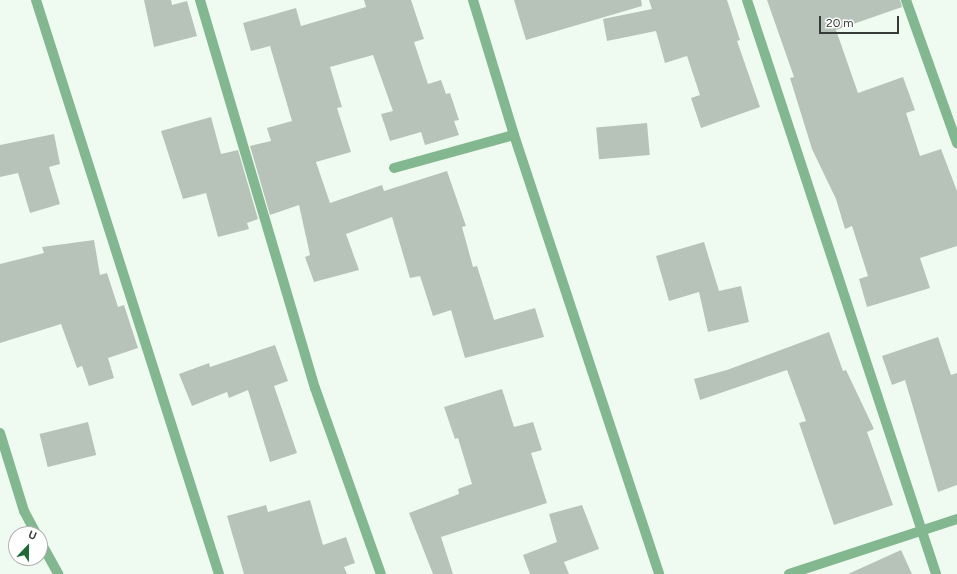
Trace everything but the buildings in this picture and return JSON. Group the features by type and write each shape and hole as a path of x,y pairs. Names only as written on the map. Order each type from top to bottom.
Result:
{"street":[{"path":"36,0 219,574"},
{"path":"200,0 315,388 381,574"},
{"path":"473,0 514,135 659,574"},
{"path":"747,0 936,574"},
{"path":"906,0 957,143"},
{"path":"394,168 514,135"},
{"path":"0,433 24,511 32,526"},
{"path":"789,574 922,532 957,519"},
{"path":"48,556 58,574"}]}
